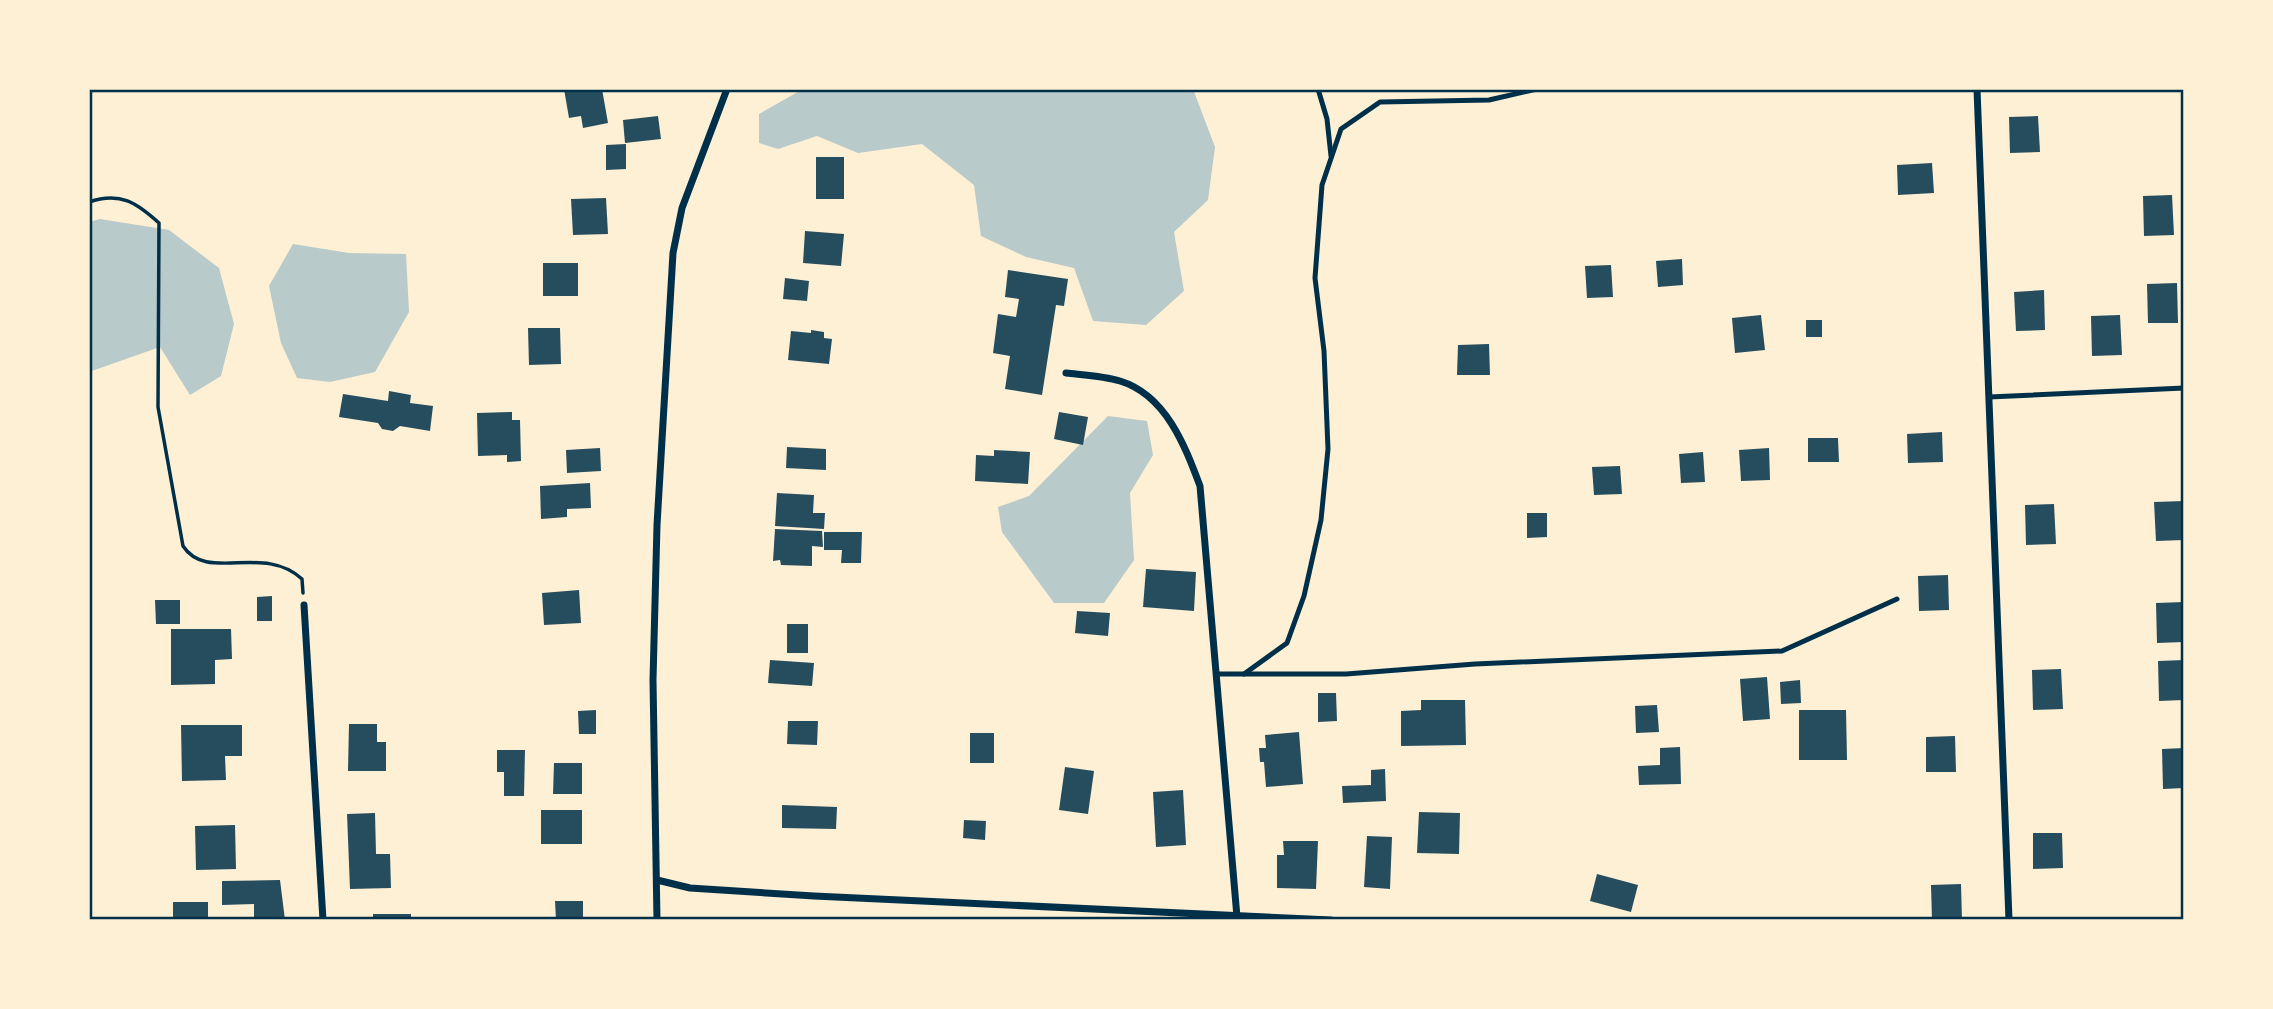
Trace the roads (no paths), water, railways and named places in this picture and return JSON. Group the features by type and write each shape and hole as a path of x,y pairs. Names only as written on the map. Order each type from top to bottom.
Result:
{"street":[{"path":"657,920 653,680 657,526 673,253 682,208 718,120 727,89"},
{"path":"1977,89 2009,920"},
{"path":"1066,373 1121,381 1149,395 1164,413 1187,451 1200,486 1237,916"},
{"path":"304,605 323,920"},
{"path":"657,880 690,888 732,891 1331,920"}],"lane":[{"path":"1318,89 1327,119 1331,159"},
{"path":"1244,674 1287,643 1304,596 1321,520 1328,449 1324,351 1315,278 1322,186 1341,129 1380,102 1489,100 1537,89"},
{"path":"1989,397 2184,388"},
{"path":"1216,674 1346,674 1475,663 1782,651 1896,599"}]}
